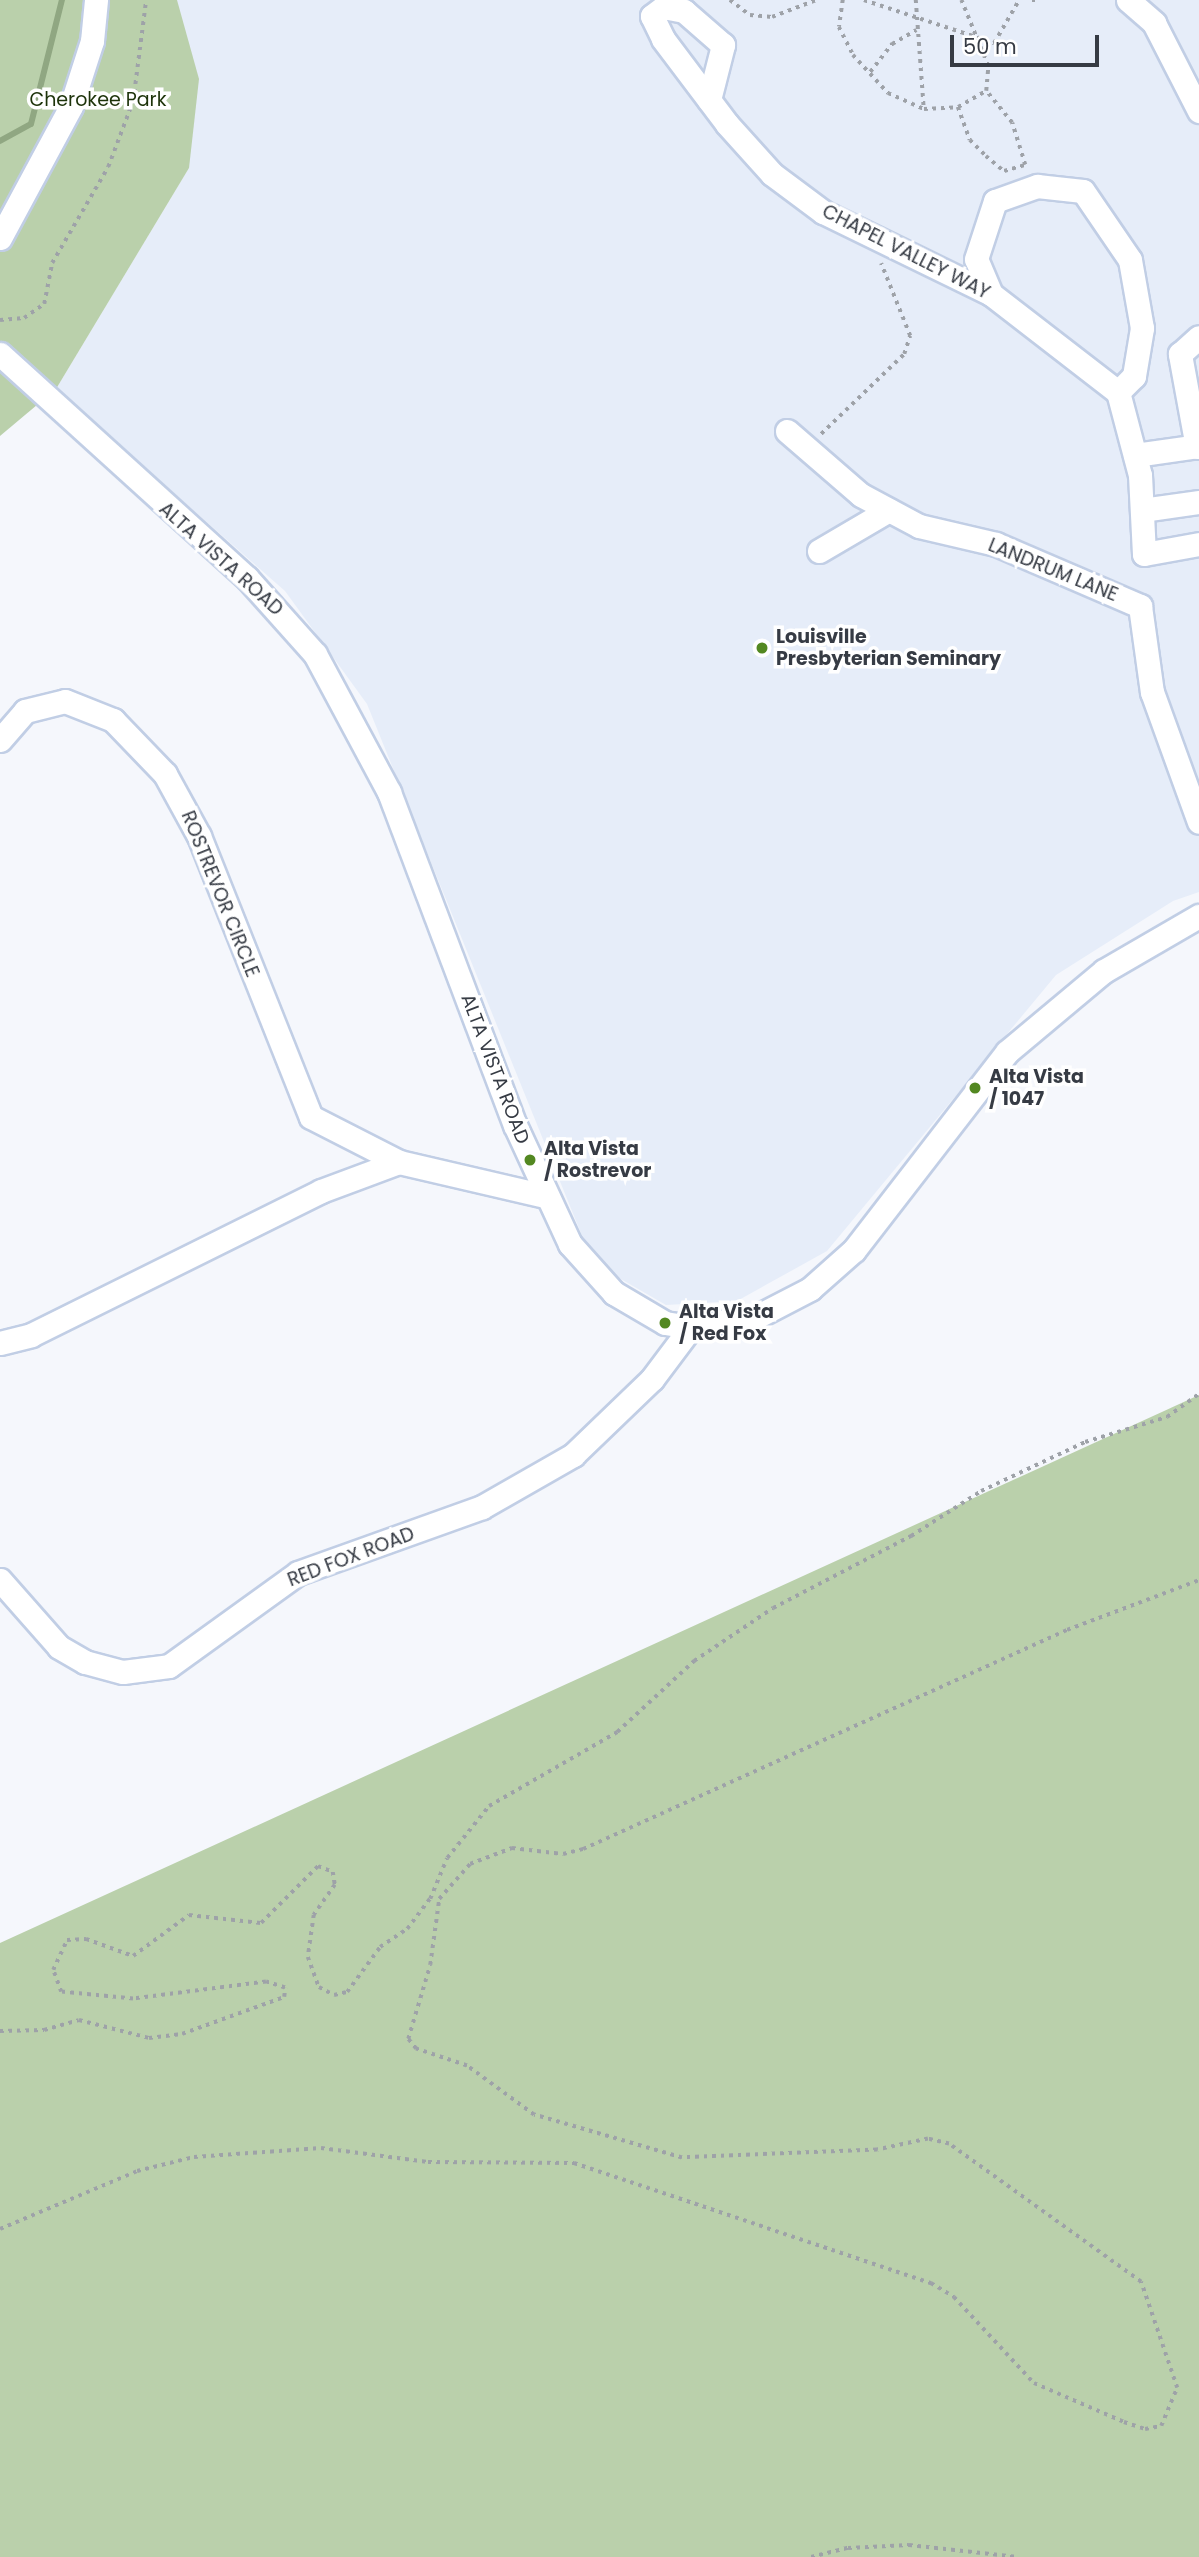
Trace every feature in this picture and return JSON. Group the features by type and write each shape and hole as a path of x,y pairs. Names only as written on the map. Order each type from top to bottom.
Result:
{"street":[{"path":"0,238 71,106 92,41 96,0"},
{"path":"1129,0 1154,23 1199,111"},
{"name":"CHAPEL VALLEY WAY","path":"709,100 772,174 884,245 991,294 1118,392"},
{"path":"991,294 976,260 996,201 1037,186 1083,191 1130,260 1138,301 1142,328 1134,376 1118,392 1135,455 1144,554 1199,544"},
{"path":"1135,455 1198,446 1193,394 1180,354 1199,337"},
{"name":"ALTA VISTA ROAD","path":"0,354 247,578 316,654 389,792 545,1196 569,1244 614,1293 665,1323 691,1327 758,1316 819,1282 854,1250 1007,1052 1104,971 1199,916"},
{"name":"LANDRUM LANE","path":"787,431 809,446 861,495 919,526 996,544 1140,606 1152,692 1199,822"},
{"path":"1142,510 1199,502"},
{"path":"819,551 889,510"},
{"name":"ROSTREVOR CIRCLE","path":"0,740 25,711 65,701 96,708 145,750 180,795 199,836 304,1108 325,1128 399,1162 545,1196"},
{"path":"0,1343 43,1329 321,1191 399,1162"},
{"name":"RED FOX ROAD","path":"0,1580 59,1647 85,1662 123,1672 169,1666 298,1573 482,1507 573,1455 652,1379 691,1327"}],"path":[{"path":"0,320 24,318 44,303 52,263 108,167 133,101 146,0"},
{"path":"730,0 750,15 772,17 816,0"},
{"path":"843,0 839,27 853,55 888,93 924,109 958,107 986,91"},
{"path":"864,0 916,22 994,43 1019,0"},
{"path":"916,0 916,30 927,89 924,109"},
{"path":"958,107 970,140 986,156 1004,171 1025,164 1012,123 986,91 988,66 961,0"},
{"path":"1032,0 1040,0"},
{"path":"870,72 892,44 916,30"},
{"path":"809,446 904,354 910,336 883,279 884,245"},
{"path":"0,2031 44,2030 79,2020 149,2038 182,2034 284,1997 285,1988 266,1982 133,1999 61,1992 53,1970 67,1940 86,1939 133,1956 189,1915 261,1923 317,1867 333,1872 335,1885 314,1916 308,1957 319,1987 334,1995 347,1992 380,1948 407,1929 430,1899 447,1857 489,1806 617,1732 694,1661 773,1608 911,1536 981,1491 1085,1442 1167,1417 1199,1394"},
{"path":"0,2229 137,2171 194,2157 321,2148 428,2162 574,2163 930,2283 954,2297 1034,2383 1124,2423 1145,2429 1161,2426 1177,2388 1141,2282 949,2144 928,2139 877,2150 682,2158 534,2115 467,2066 416,2049 408,2039 430,1965 439,1899 470,1864 512,1849 563,1854 583,1849 1067,1630 1199,1580"},
{"path":"811,2557 848,2548 909,2546 1018,2557"}],"shaded area":[{"name":"Louisville Presbyterian Seminary","path":"173,0 1199,0 1199,892 1173,901 1056,975 827,1251 737,1301 666,1305 593,1263 367,704 285,591 56,389 189,168"}],"green space":[{"name":"Cherokee Park","path":"0,0 177,0 199,79 189,168 56,389 0,436"},
{"path":"1199,1395 1199,2557 0,2557 0,1943"}],"waterway":[{"path":"0,141 31,124 62,0"}],"place":[{"name":"Louisville Presbyterian Seminary","path":"762,648"},
{"name":"Alta Vista / 1047","path":"975,1088"},
{"name":"Alta Vista / Rostrevor","path":"530,1160"},
{"name":"Alta Vista / Red Fox","path":"665,1323"}]}
